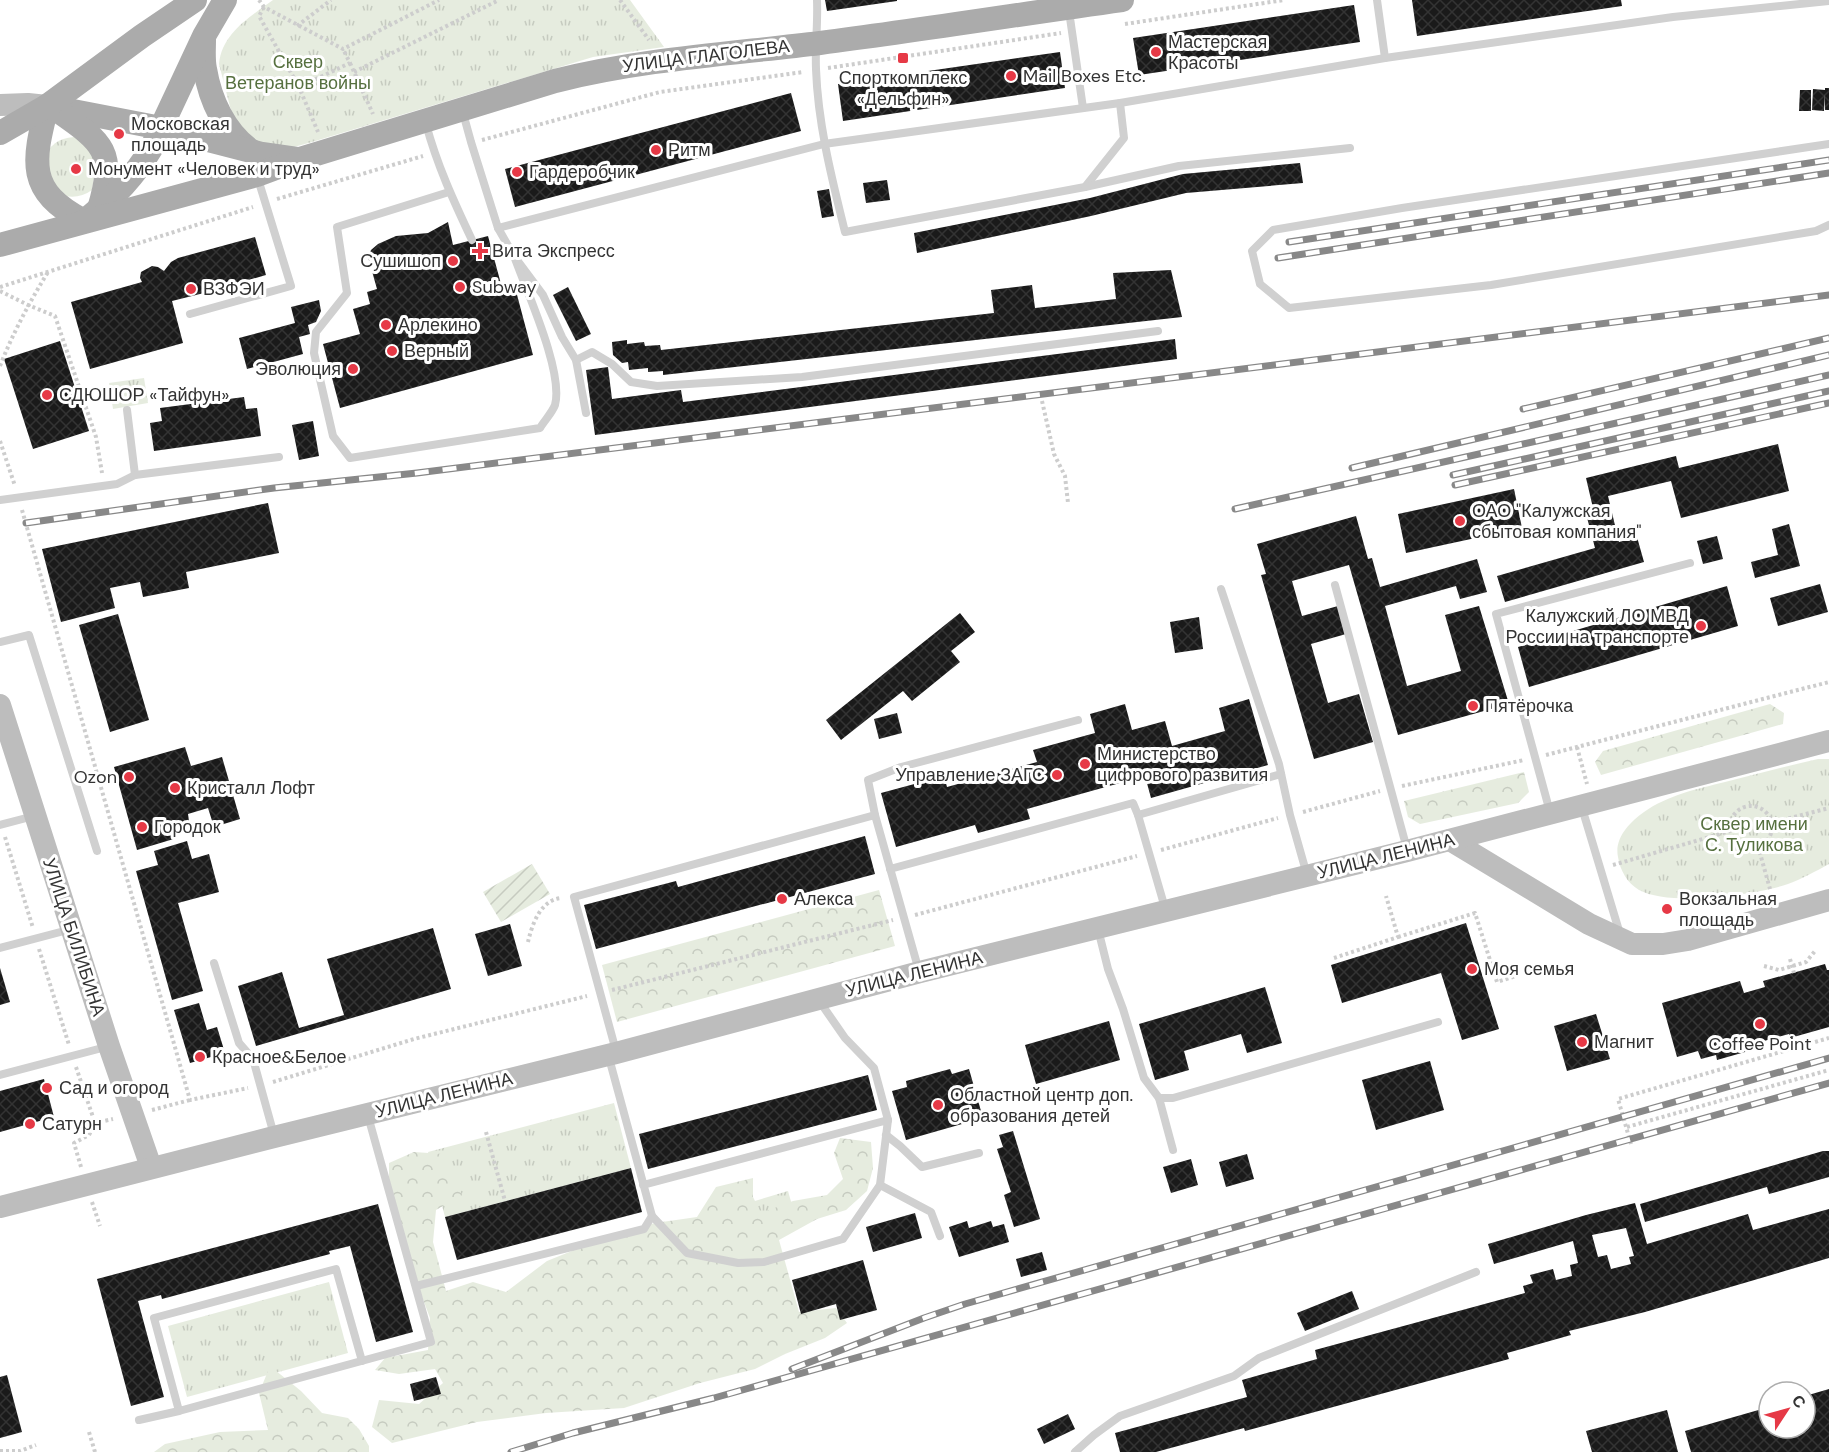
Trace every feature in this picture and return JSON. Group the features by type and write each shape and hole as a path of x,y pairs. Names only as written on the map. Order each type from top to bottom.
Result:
{"main road":[{"path":"45,110 36,160 37,174 47,194 70,214 91,215 117,194 133,176 152,147 204,36 225,0"},
{"name":"УЛИЦА ГЛАГОЛЕВА","path":"254,163 300,159 324,153 555,81 617,67 686,56 816,43 1068,4 1122,0"},
{"path":"0,146 186,2"},
{"path":"204,36 204,68 216,105 231,134 254,163"},
{"path":"0,105 28,104 45,110 94,138 102,148 107,163 107,174 91,215"},
{"path":"0,133 45,110 161,128 254,163"},
{"path":"0,245 254,163"},
{"name":"УЛИЦА БИЛИБИНА","path":"0,705 109,1046 151,1167"},
{"name":"УЛИЦА ЛЕНИНА","path":"0,1207 151,1167 612,1053 920,972 1449,840 1550,813 1585,797 1829,741"},
{"path":"1449,840 1589,924 1632,944 1676,943 1829,900"}],"lane":[{"path":"817,0 816,70 824,144 845,232 1085,187 1179,166 1350,148"},
{"path":"1377,0 1385,58"},
{"path":"498,228 824,144 1120,103 1385,58 1673,17 1829,1"},
{"path":"1068,4 1083,108"},
{"path":"1085,187 1124,138 1120,103"},
{"path":"463,109 498,228 514,256 543,295 562,337 576,360 586,413"},
{"path":"425,122 449,192 472,240"},
{"path":"1829,144 1425,204 1273,230 1252,251 1260,284 1289,308 1491,285 1816,231 1829,225"},
{"path":"190,314 291,286 254,163"},
{"path":"449,192 338,227 346,293 316,333 314,353 333,436 350,458 540,428 555,405 556,379 549,350 514,256"},
{"path":"576,360 592,352 612,364 631,382 657,386 802,377 1158,331"},
{"path":"127,410 135,475"},
{"path":"0,500 70,487 117,484 135,475 279,457"},
{"path":"1550,813 1496,614 1690,563"},
{"path":"1335,585 1407,850"},
{"path":"1221,589 1281,774 1307,876"},
{"path":"0,642 29,635 98,851"},
{"path":"920,972 875,815 868,780 901,767 1078,720"},
{"path":"1138,815 1281,774"},
{"path":"1585,797 1621,938"},
{"path":"890,869 1133,803 1166,911"},
{"path":"818,999 845,1038 874,1068 888,1120 880,1185 843,1239 764,1262 738,1263 687,1252 652,1216 574,897 875,815"},
{"path":"0,825 35,816"},
{"path":"0,948 72,928"},
{"path":"1097,928 1144,1078 1159,1098 1173,1150"},
{"path":"214,963 239,1043 253,1059 274,1137"},
{"path":"1159,1098 1173,1098 1438,1022"},
{"path":"0,1075 109,1046"},
{"path":"139,1420 431,1342 368,1114"},
{"path":"643,1185 888,1120"},
{"path":"886,1135 922,1167 979,1153"},
{"path":"880,1185 931,1212 940,1236"},
{"path":"416,1286 644,1229 652,1216"},
{"path":"179,1411 154,1318 336,1269 362,1361"},
{"path":"1075,1452 1120,1416 1234,1376 1259,1358 1476,1272"}],"path":[{"path":"259,0 264,7 343,49 350,63 299,87"},
{"path":"297,26 331,0"},
{"path":"343,49 439,0"},
{"path":"354,72 499,0"},
{"path":"620,0 649,40"},
{"path":"1119,24 1284,0"},
{"path":"264,7 259,16 299,87 314,121 324,153"},
{"path":"471,142 660,92 1072,32"},
{"path":"0,289 331,182 434,153"},
{"path":"0,366 10,339 48,272"},
{"path":"0,289 28,305 55,315 96,437 106,485"},
{"path":"1042,401 1054,454 1065,476 1068,503"},
{"path":"1577,747 1585,797"},
{"path":"1748,806 1756,806 1763,810 1771,823 1768,838 1758,846 1749,848 1734,839 1730,831 1733,814 1740,808 1748,806"},
{"path":"1771,823 1829,808"},
{"path":"0,825 95,1123"},
{"path":"1611,866 1730,831"},
{"path":"1758,846 1770,889"},
{"path":"1386,896 1398,937"},
{"path":"528,942 532,924 546,904 555,898 574,897"},
{"path":"1334,958 1475,913 1497,982 1519,975"},
{"path":"1764,966 1779,970 1806,962 1815,951"},
{"path":"1790,959 1794,973"},
{"path":"1631,1144 1618,1099 1829,1038"},
{"path":"1627,1127 1829,1070"},
{"path":"486,1132 505,1201"},
{"path":"89,1432 95,1452"},
{"path":"0,1452 20,1451 36,1446"}],"green space":[{"name":"Сквер Ветеранов войны","path":"273,0 630,0 664,47 593,57 312,142 294,147 271,149 236,130 219,64 225,43 231,35"},
{"path":"74,137 98,152 92,190 72,197 59,194 43,159 55,143"},
{"path":"144,378 148,403 113,409 109,383"},
{"path":"1770,704 1784,713 1783,724 1601,775 1595,762 1603,751"},
{"name":"Сквер имени С. Туликова","path":"1818,759 1829,759 1829,864 1788,884 1755,892 1713,898 1671,898 1653,895 1639,890 1625,876 1620,867 1618,843 1624,831 1633,821 1653,806 1693,790"},
{"path":"1524,772 1529,792 1518,803 1420,824 1408,817 1404,801"},
{"path":"532,864 550,894 501,922 483,892"},
{"path":"879,890 895,946 617,1022 602,965"},
{"path":"614,1103 631,1168 445,1217 428,1152"},
{"path":"840,1138 871,1142 873,1168 867,1191 846,1210 817,1219 779,1240 799,1312 836,1308 847,1323 825,1338 755,1369 700,1383 624,1408 546,1413 477,1422 392,1443 372,1427 379,1400 419,1404 443,1383 435,1369 399,1374 375,1370 385,1358 428,1350 430,1318 409,1262 389,1188 389,1163 414,1152 443,1154 462,1195 436,1210 433,1242 446,1291 473,1282 506,1292 547,1261 604,1238 655,1223 697,1217 716,1187 753,1178 753,1197 761,1213 793,1201 827,1195 843,1179 834,1153"},
{"path":"788,1191 796,1219 743,1235 735,1207"},
{"path":"329,1282 348,1353 187,1397 168,1326"},
{"path":"270,1366 301,1391 322,1413 348,1418 359,1429 369,1446 369,1452 154,1452 165,1444 220,1432 268,1430 259,1393"}],"building":[{"path":"825,0 897,0 897,1 827,11"},
{"path":"1412,0 1621,0 1622,6 1417,36"},
{"path":"1354,5 1360,42 1139,75 1133,38"},
{"path":"1060,52 1065,88 843,121 838,84"},
{"path":"1829,88 1829,110 1825,110 1825,94 1824,111 1812,110 1813,89 1825,90"},
{"path":"1800,90 1811,90 1811,111 1799,111"},
{"path":"791,93 801,131 515,207 505,169"},
{"path":"1300,163 1303,183 1186,193 917,253 914,233 1090,198 1183,174"},
{"path":"887,180 890,200 866,203 863,183"},
{"path":"829,189 834,216 822,218 817,191"},
{"path":"448,222 453,245 488,236 504,295 516,291 533,355 340,408 323,344 360,334 353,309 370,304 367,292 377,289 368,257 371,250 378,244 396,236 428,233"},
{"path":"255,237 266,275 227,286 229,292 210,297 208,292 172,301 183,343 90,369 71,302 142,282 141,272 152,266 164,271 171,262 178,258"},
{"path":"1171,270 1182,317 663,375 663,371 648,372 648,368 629,370 628,362 622,363 613,355 612,342 627,340 627,344 644,342 645,346 660,345 661,350 994,313 991,290 1032,285 1035,308 1116,299 1113,273"},
{"path":"568,287 591,334 576,341 553,295"},
{"path":"319,300 321,311 316,322 308,325 310,334 299,337 303,354 247,369 239,338 295,323 291,307"},
{"path":"1175,339 1177,359 595,435 586,370 608,367 612,399 681,390 683,402"},
{"name":"СДЮШОР «Тайфун»","path":"60,341 89,431 33,449 4,359"},
{"path":"244,397 246,409 257,408 261,436 154,451 150,423 162,421 160,408"},
{"path":"313,421 319,456 299,460 292,425"},
{"path":"1778,444 1789,491 1681,518 1671,481 1608,496 1619,542 1637,537 1644,562 1505,602 1497,576 1595,548 1585,510 1593,508 1586,478 1676,456 1679,468"},
{"name":"ОАО \"Калужская сбытовая компания\"","path":"1514,489 1522,528 1406,553 1398,514"},
{"path":"268,503 279,553 186,572 189,588 143,597 140,582 110,588 115,608 61,622 42,549"},
{"path":"1356,516 1368,559 1372,558 1380,587 1477,559 1487,592 1460,599 1456,586 1385,606 1407,686 1461,671 1445,615 1479,606 1509,704 1398,735 1349,565 1292,581 1302,616 1338,606 1346,634 1311,644 1328,703 1359,694 1373,742 1314,759 1261,575 1266,574 1257,544"},
{"path":"1789,524 1800,566 1755,578 1751,562 1778,555 1772,529"},
{"path":"1717,536 1723,559 1703,564 1697,541"},
{"path":"1820,584 1828,612 1778,626 1770,598"},
{"path":"1727,586 1738,626 1529,687 1518,647"},
{"path":"960,613 975,632 951,651 960,662 912,701 903,691 841,740 826,720"},
{"path":"118,614 149,720 110,732 79,625"},
{"path":"1199,617 1203,649 1175,653 1170,622"},
{"path":"1249,699 1268,765 1151,798 1145,776 1027,809 1030,819 978,833 975,825 896,847 881,793 944,776 947,787 1037,762 1033,750 1095,733 1090,714 1125,704 1132,730 1165,721 1172,746 1225,731 1219,708"},
{"path":"897,713 902,733 879,739 874,719"},
{"name":"Кристалл Лофт","path":"185,747 191,766 222,757 240,819 214,827 208,808 188,814 189,821 173,825 177,838 137,850 114,767"},
{"path":"865,836 875,874 596,949 584,905 676,881 678,887"},
{"path":"187,841 192,859 209,854 219,892 178,903 203,991 172,1000 136,871 158,865 154,851"},
{"path":"1466,923 1499,1029 1462,1040 1441,973 1342,1003 1331,965"},
{"path":"510,924 522,966 488,976 475,934"},
{"path":"433,928 451,989 256,1046 238,986 282,972 299,1028 344,1015 327,959"},
{"path":"1825,964 1829,970 1829,1027 1790,1038 1789,1034 1757,1043 1759,1048 1717,1060 1716,1055 1701,1059 1698,1051 1677,1057 1662,1003 1740,981 1744,993 1765,987 1763,981"},
{"path":"0,968 10,1002 0,1005"},
{"path":"1265,987 1282,1043 1247,1053 1241,1034 1184,1051 1189,1070 1155,1080 1139,1024"},
{"path":"199,1003 207,1030 217,1027 225,1053 190,1063 174,1010"},
{"name":"Магнит","path":"1596,1014 1610,1059 1567,1071 1554,1026"},
{"path":"1109,1021 1120,1060 1036,1084 1025,1045"},
{"path":"1430,1061 1444,1110 1376,1130 1362,1080"},
{"name":"Областной центр доп. образования детей","path":"950,1069 952,1074 969,1069 983,1118 906,1140 892,1091 907,1087 906,1081"},
{"path":"868,1075 877,1110 648,1169 639,1134"},
{"path":"44,1079 54,1117 0,1132 0,1091"},
{"path":"1013,1131 1040,1219 1014,1227 1004,1195 1011,1192 997,1149 1003,1147 999,1135"},
{"path":"1829,1151 1829,1177 1769,1194 1767,1187 1645,1222 1640,1204"},
{"path":"1247,1154 1254,1179 1226,1187 1219,1162"},
{"path":"1191,1159 1198,1185 1171,1193 1163,1167"},
{"path":"631,1168 642,1212 457,1260 445,1217"},
{"path":"1635,1203 1647,1244 1748,1214 1753,1230 1829,1209 1829,1258 1645,1312 1569,1331 1571,1335 1507,1353 1509,1359 1245,1431 1244,1428 1156,1452 1120,1452 1115,1433 1247,1397 1242,1380 1317,1359 1315,1350 1525,1293 1523,1286 1533,1283 1530,1275 1553,1269 1556,1280 1572,1276 1570,1265 1578,1263 1573,1241 1494,1264 1488,1244","holes":["1626,1228 1634,1256 1629,1257 1631,1264 1611,1269 1607,1255 1598,1257 1592,1235"]},
{"path":"378,1204 413,1332 376,1342 350,1246 329,1251 330,1254 162,1299 161,1295 138,1301 164,1397 131,1406 97,1279"},
{"path":"915,1213 922,1238 873,1252 866,1227"},
{"path":"967,1221 969,1228 991,1221 993,1227 1004,1224 1009,1242 959,1257 949,1227"},
{"path":"1042,1252 1047,1270 1021,1277 1016,1259"},
{"path":"863,1260 877,1310 840,1320 836,1304 801,1314 792,1280"},
{"path":"1352,1291 1359,1309 1305,1331 1297,1313"},
{"path":"7,1375 22,1432 0,1438 0,1377"},
{"path":"436,1377 441,1394 414,1401 410,1384"},
{"path":"1829,1389 1829,1452 1691,1452 1685,1431 1757,1410 1757,1440 1817,1440 1817,1392"},
{"path":"1667,1410 1678,1452 1592,1452 1586,1431"},
{"path":"1068,1414 1075,1429 1044,1444 1037,1429"}],"railway":[{"path":"1289,242 1829,160"},
{"path":"1278,258 1829,173"},
{"path":"26,523 274,488 417,473 1829,295"},
{"path":"1523,409 1829,338"},
{"path":"1352,468 1829,355"},
{"path":"1235,509 1829,375"},
{"path":"1453,475 1829,391"},
{"path":"1455,485 1829,403"},
{"path":"792,1369 965,1304 1829,1058"},
{"path":"511,1452 573,1433 714,1398 1829,1083"}],"place":[{"name":"Мастерская Красоты","path":"1156,52"},
{"name":"Спорткомплекс «Дельфин»","path":"903,58"},
{"name":"Mail Boxes Etc.","path":"1011,76"},
{"name":"Московская площадь","path":"119,134"},
{"name":"Ритм","path":"656,150"},
{"name":"Монумент «Человек и труд»","path":"76,169"},
{"name":"Гардеробчик","path":"517,172"},
{"name":"Вита Экспресс","path":"480,251"},
{"name":"Сушишоп","path":"453,261"},
{"name":"Subway","path":"460,287"},
{"name":"ВЗФЭИ","path":"191,289"},
{"name":"Арлекино","path":"386,325"},
{"name":"Верный","path":"392,351"},
{"name":"Эволюция","path":"353,369"},
{"name":"СДЮШОР «Тайфун»","path":"47,395"},
{"name":"ОАО \"Калужская сбытовая компания\"","path":"1460,521"},
{"name":"Калужский ЛО МВД России на транспорте","path":"1701,626"},
{"name":"Пятёрочка","path":"1473,706"},
{"name":"Министерство цифрового развития","path":"1085,764"},
{"name":"Управление ЗАГС","path":"1057,775"},
{"name":"Ozon","path":"129,777"},
{"name":"Кристалл Лофт","path":"175,788"},
{"name":"Городок","path":"142,827"},
{"name":"Алекса","path":"782,899"},
{"name":"Вокзальная площадь","path":"1667,909"},
{"name":"Моя семья","path":"1472,969"},
{"name":"Coffee Point","path":"1760,1024"},
{"name":"Магнит","path":"1582,1042"},
{"name":"Красное&Белое","path":"200,1057"},
{"name":"Сад и огород","path":"47,1088"},
{"name":"Областной центр доп. образования детей","path":"938,1105"},
{"name":"Сатурн","path":"30,1124"}]}
